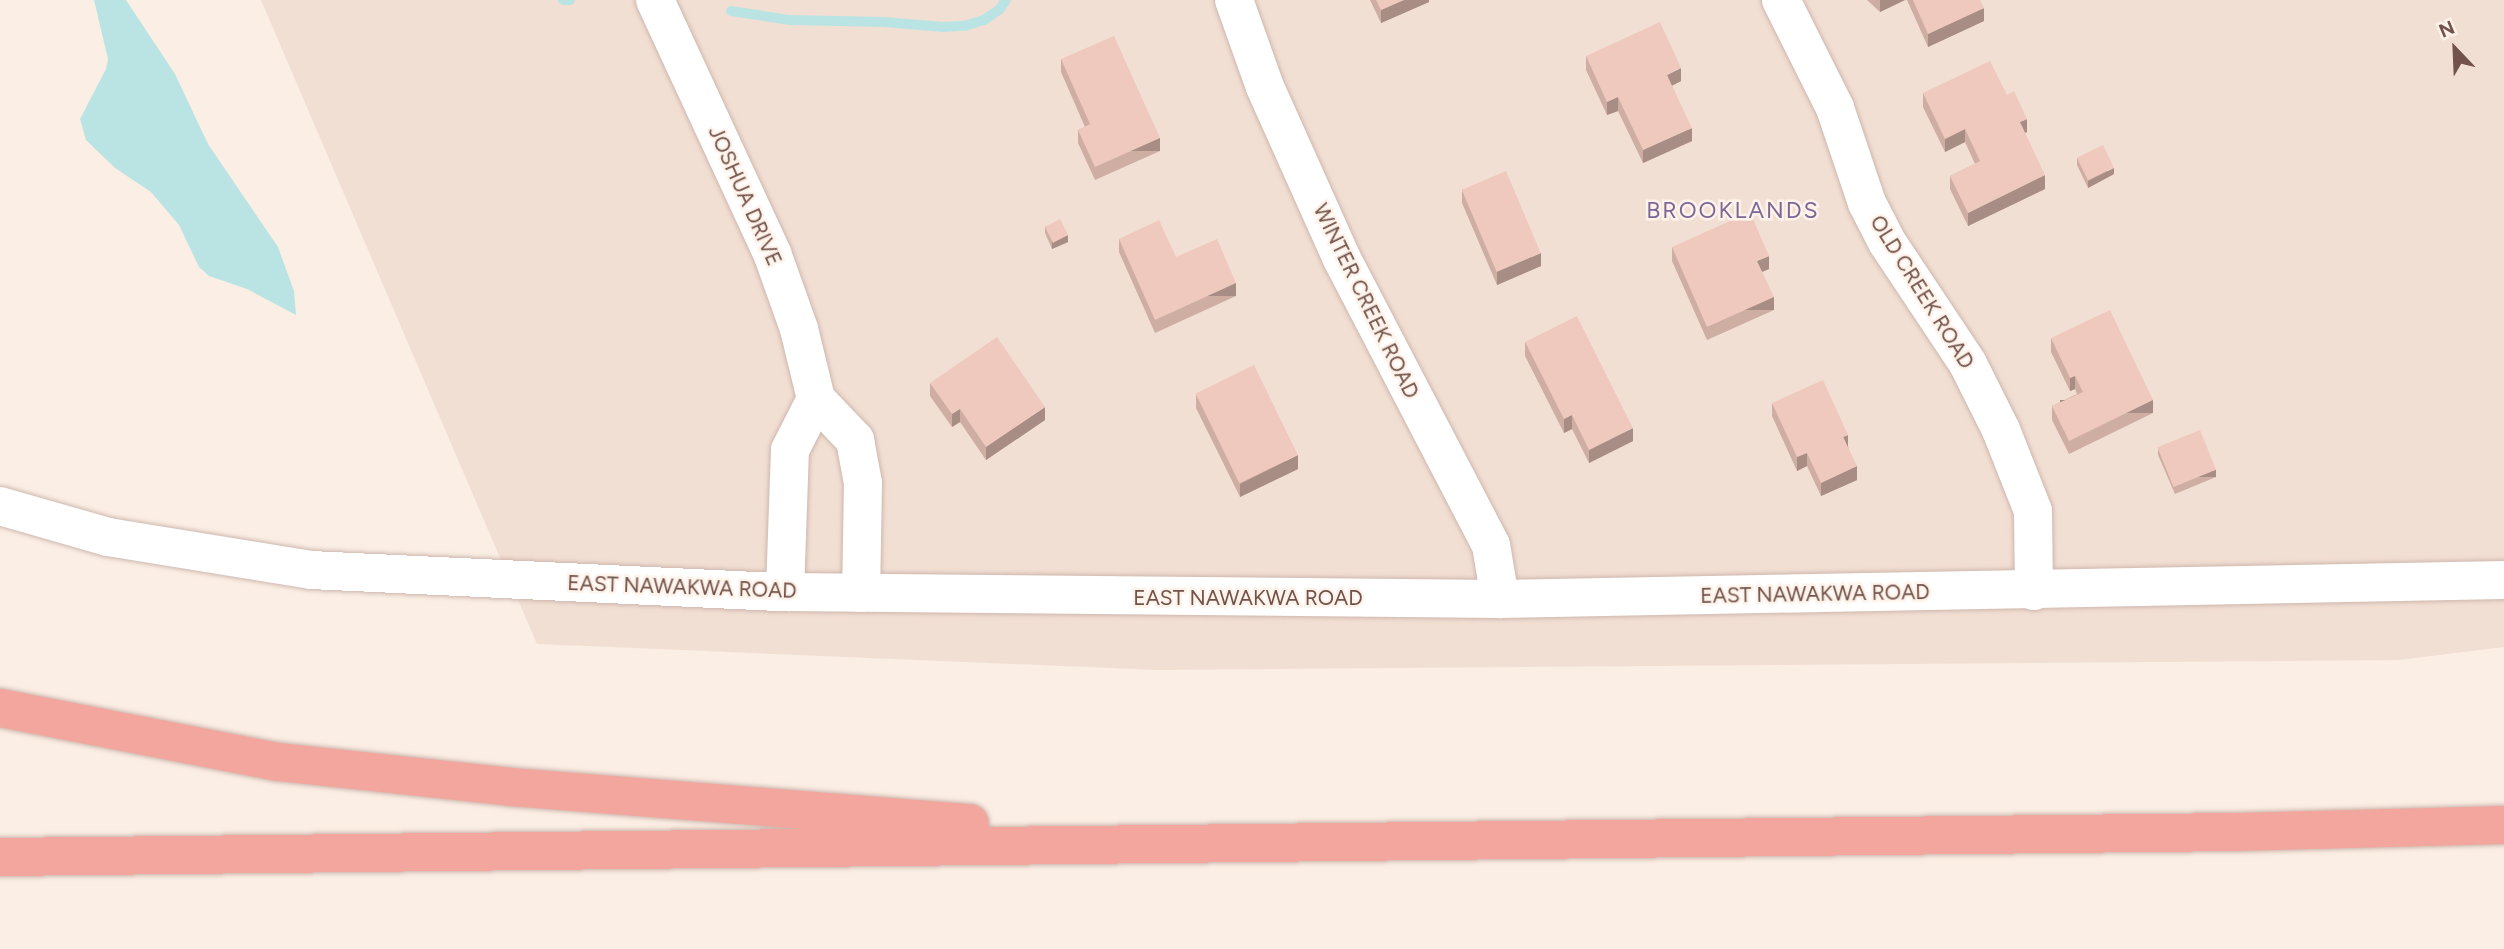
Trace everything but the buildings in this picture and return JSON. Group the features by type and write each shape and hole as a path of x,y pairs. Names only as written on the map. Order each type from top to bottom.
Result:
{"highway":[{"path":"0,708 265,760 375,774 1224,843"},
{"path":"0,857 2236,832 2504,825"}],"street":[{"name":"JOSHUA DRIVE","path":"655,0 772,253 799,329 816,399 855,440 863,483 861,593"},
{"name":"WINTER CREEK ROAD","path":"1234,0 1265,87 1342,259 1491,545 1500,599"},
{"name":"OLD CREEK ROAD","path":"1781,0 1835,108 1867,203 1887,242 1968,364 2001,430 2033,511 2034,591"},
{"path":"785,592 790,450 816,399"},
{"name":"EAST NAWAKWA ROAD","path":"0,506 108,537 311,570 785,592 1500,599 2034,591 2504,580"}],"shaded area":[{"path":"261,0 2504,0 2504,647 2399,660 1158,670 537,644"}],"water":[{"path":"94,0 126,0 175,74 208,144 278,247 294,291 296,315 247,289 209,276 199,267 179,225 151,192 115,168 86,140 80,119 106,69 108,59"}],"waterway":[{"path":"563,0 570,0"},
{"path":"731,11 790,20 885,22 943,27 965,26 984,20 999,10 1006,0"}],"district":[{"name":"BROOKLANDS","path":"1733,210"}]}
